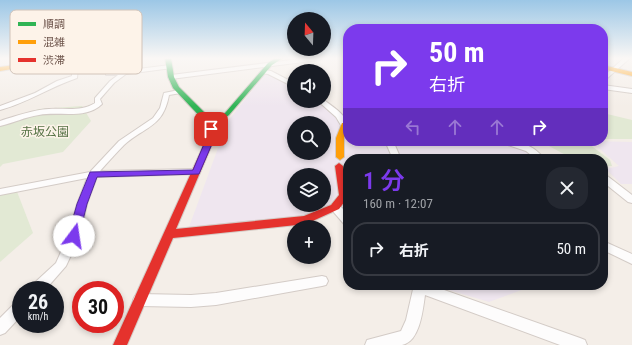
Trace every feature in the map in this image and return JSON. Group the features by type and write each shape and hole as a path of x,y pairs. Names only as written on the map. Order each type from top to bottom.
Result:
{"main road":[{"path":"211,124 227,114 262,74"},
{"path":"120,345 170,234 211,137 211,124 207,114 179,92 171,77"},
{"path":"343,132 340,138 339,161 343,189"},
{"path":"170,234 306,220 335,207 343,197"}],"street":[{"path":"0,108 37,94 59,82 75,77 75,74"},
{"path":"0,124 9,120 43,112 60,111 77,113 87,111 99,104 97,99 112,82 122,74"},
{"path":"171,77 202,74"},
{"path":"273,74 287,81"},
{"path":"608,88 632,91"},
{"path":"45,281 60,266 74,236 82,204 93,174 122,143 156,119 163,108 166,94 179,92"},
{"path":"329,108 343,118"},
{"path":"0,117 9,120"},
{"path":"523,146 537,154"},
{"path":"0,192 93,174 196,172"},
{"path":"608,181 632,200"},
{"path":"335,207 343,216"},
{"path":"608,247 632,259"},
{"path":"140,300 197,301 322,281"},
{"path":"372,345 396,340 406,335 411,329 419,290"},
{"path":"431,290 580,345"},
{"path":"0,328 12,315"}],"shaded area":[{"path":"265,74 270,74 287,82 287,108 325,108 338,117 341,126 343,126 343,146 514,146 531,154 343,154 343,211 340,208 331,210 331,168 287,168 287,212 325,212 313,215 189,227 228,121"},
{"path":"608,141 632,142 632,184 621,184 608,171 608,169 619,166 608,156 608,154 606,154 597,146 608,146"},
{"path":"449,290 521,290 489,302"}],"green space":[{"name":"赤坂公園","path":"82,106 91,121 63,152 3,164 0,167 0,122 39,109"},
{"path":"608,114 632,120 632,139 608,139"},
{"path":"549,146 592,146 602,154 564,154"},
{"path":"608,158 610,160 612,166 608,166"},
{"path":"16,189 33,233 0,262 0,190"}],"traffic: fast":[{"path":"171,74 174,85 180,93 203,114 211,124"},
{"path":"209,142 211,137 211,124 227,114 261,74"}],"traffic: slow":[{"path":"340,157 340,138 343,130"}],"traffic: jam":[{"path":"120,345 209,142"},
{"path":"339,166 343,190"},
{"path":"170,234 306,220 335,207 343,197"}],"route":[{"path":"74,236 82,204 93,174 196,172 211,137 211,129"}]}
